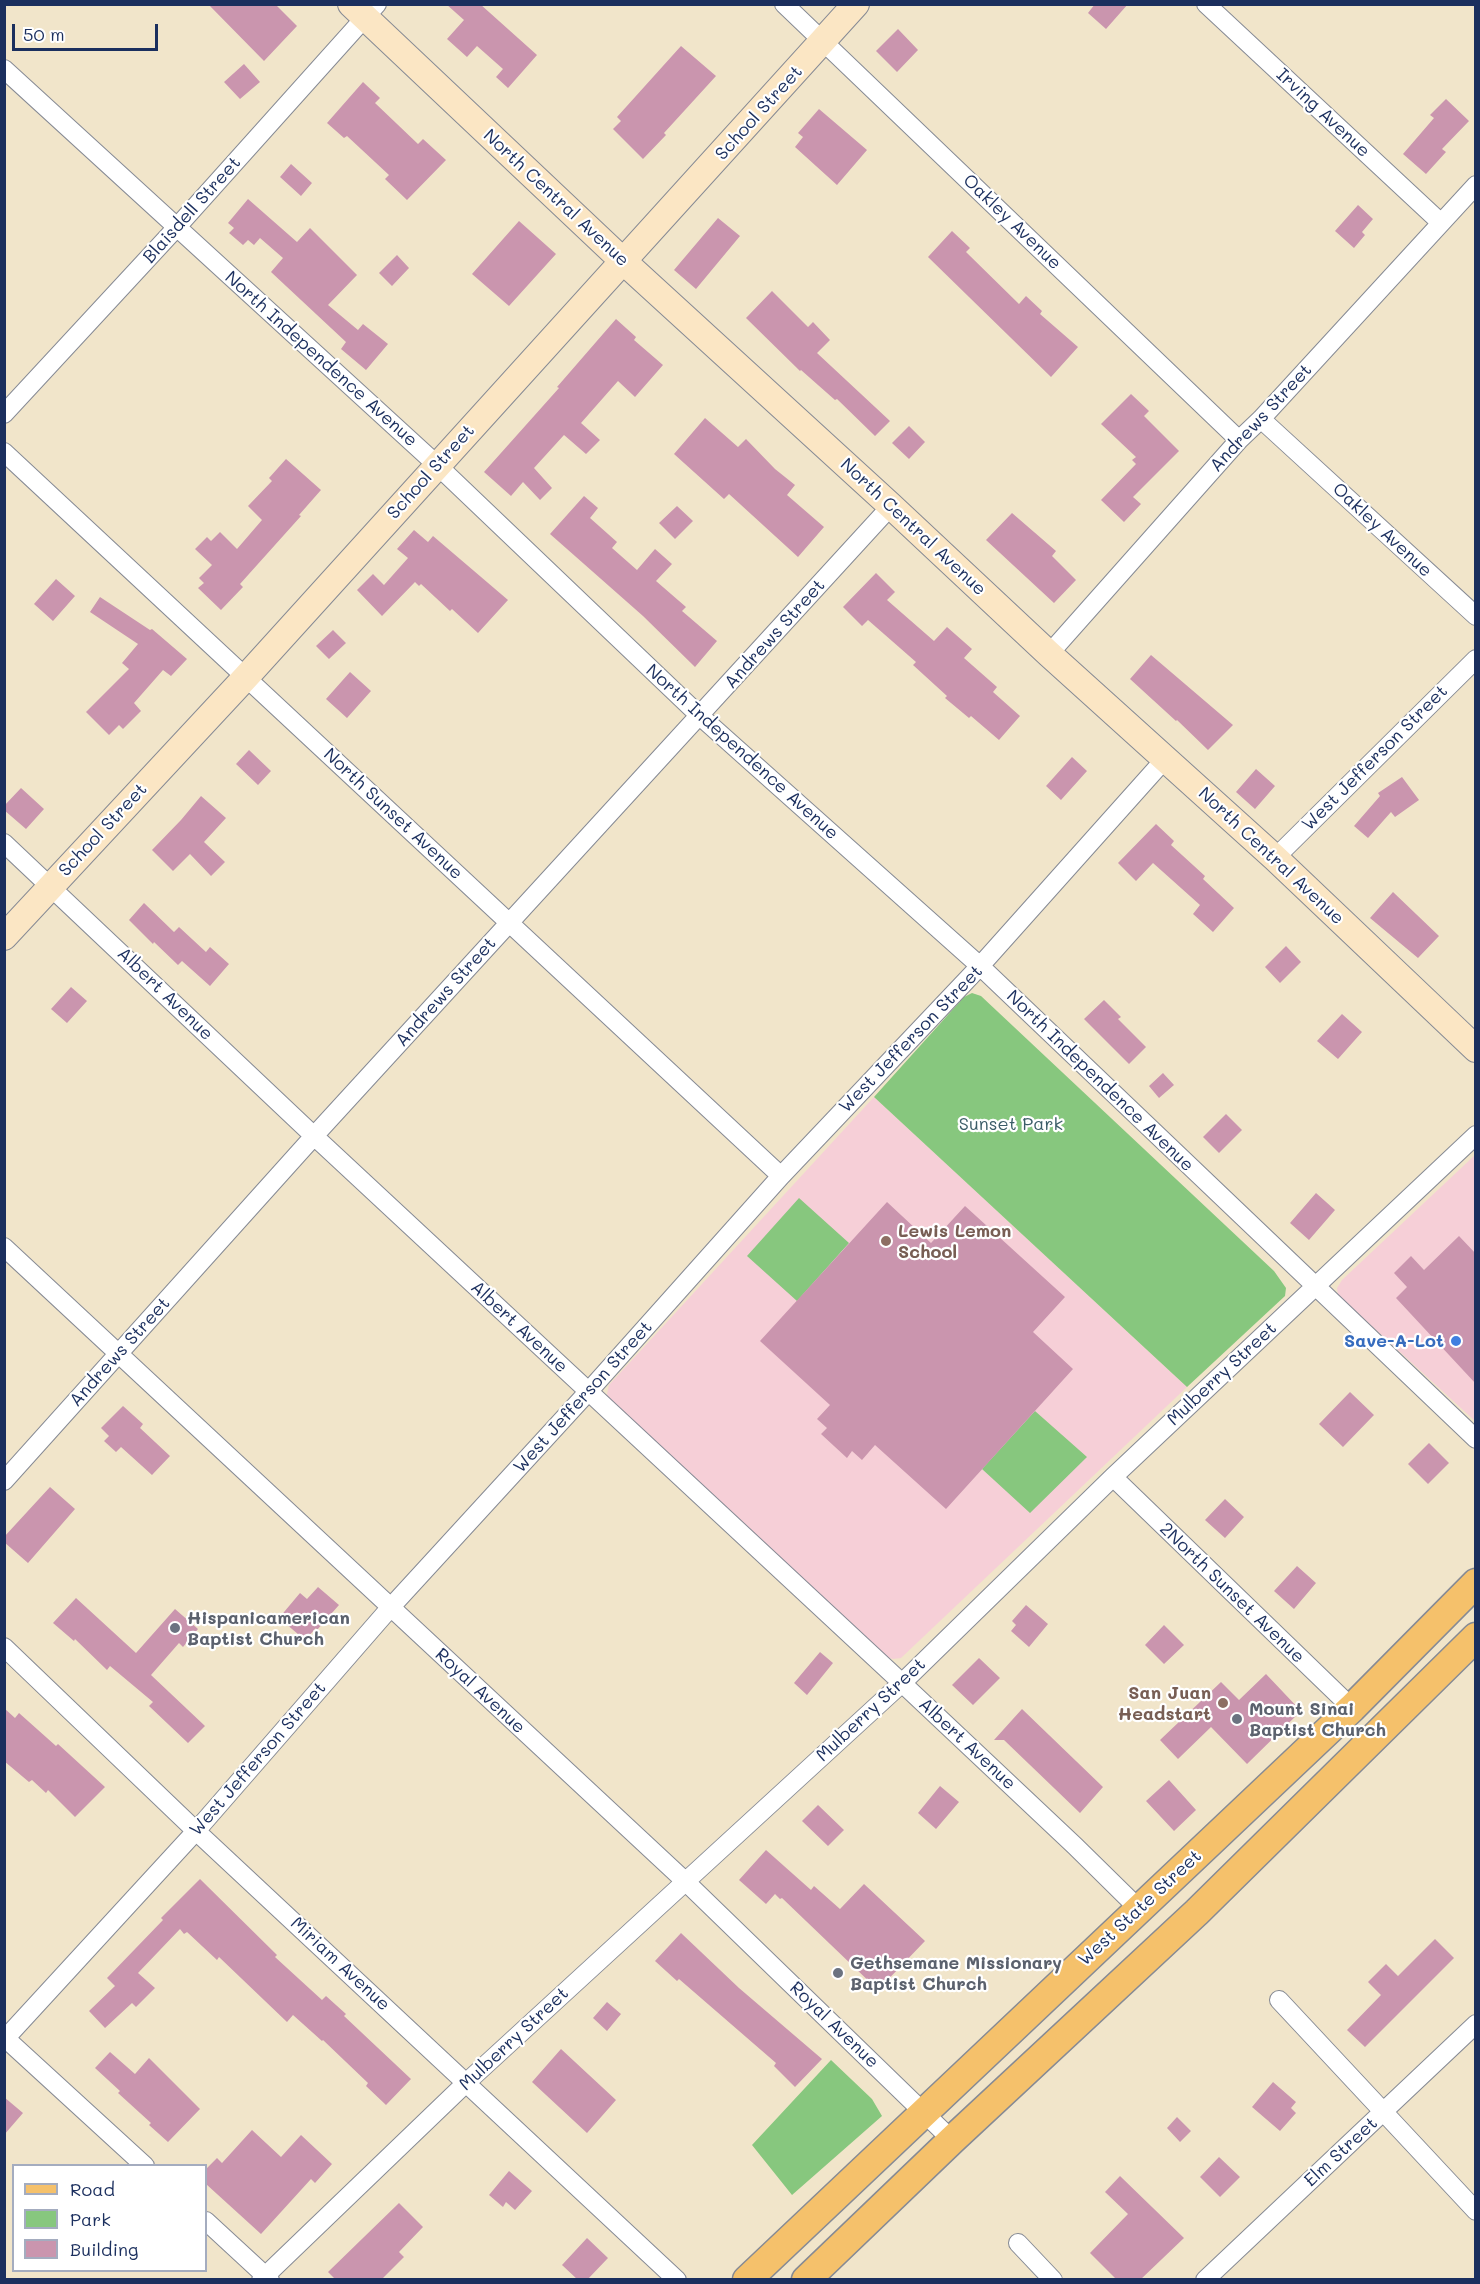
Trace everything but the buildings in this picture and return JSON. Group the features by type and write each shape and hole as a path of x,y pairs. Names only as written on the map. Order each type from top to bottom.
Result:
{"main road":[{"name":"School Street","path":"4,938 246,677 856,4"},
{"name":"North Central Avenue","path":"364,9 623,261 1049,654 1275,858 1476,1049"},
{"name":"West State Street","path":"747,2280 1352,1708 1476,1583"},
{"path":"806,2280 952,2140 1197,1912 1476,1637"}],"street":[{"name":"Oakley Avenue","path":"784,4 1239,440"},
{"name":"Irving Avenue","path":"1206,4 1440,222"},
{"name":"Blaisdell Street","path":"4,414 177,227 364,9"},
{"name":"North Independence Avenue","path":"4,69 437,465 700,716 980,966 1476,1439"},
{"name":"Andrews Street","path":"1049,654 1239,440 1261,419 1476,185"},
{"name":"Oakley Avenue","path":"1261,419 1476,616"},
{"name":"North Sunset Avenue","path":"5,455 781,1176"},
{"name":"Andrews Street","path":"4,1481 314,1136 891,506"},
{"name":"West Jefferson Street","path":"1275,858 1476,659"},
{"name":"West Jefferson Street","path":"5,2039 196,1831 390,1608 588,1392 781,1176 980,966 1165,759"},
{"name":"Albert Avenue","path":"4,843 314,1136 902,1683 1139,1909"},
{"name":"Mulberry Street","path":"266,2278 467,2082 902,1683 1113,1477 1476,1135"},
{"name":"Royal Avenue","path":"4,1247 686,1882 952,2140"},
{"name":"2North Sunset Avenue","path":"1113,1477 1352,1708"},
{"name":"Miriam Avenue","path":"4,1647 196,1831 677,2280"},
{"path":"1279,2000 1476,2211"},
{"name":"Elm Street","path":"1205,2280 1476,2024"},
{"path":"5,2039 143,2164"},
{"path":"207,2222 266,2278"},
{"path":"1017,2243 1053,2280"}],"shaded area":[{"name":"Lewis Lemon School","path":"874,1097 1187,1387 901,1658 893,1659 884,1656 610,1403 607,1394 609,1385"},
{"path":"1475,1155 1475,1421 1338,1295 1337,1288 1342,1280"}],"green space":[{"name":"Sunset Park","path":"972,993 981,996 1274,1271 1286,1288 1285,1296 1187,1387 874,1097 964,997"},
{"path":"799,1198 849,1243 797,1301 747,1256"},
{"path":"1035,1411 1087,1457 1030,1513 982,1469"},
{"path":"831,2060 872,2099 882,2116 792,2195 752,2145"}],"place":[{"name":"Lewis Lemon School","path":"886,1241"},
{"name":"Save-A-Lot","path":"1456,1341"},
{"name":"Hispanicamerican Baptist Church","path":"175,1628"},
{"name":"San Juan Headstart","path":"1223,1703"},
{"name":"Mount Sinai Baptist Church","path":"1237,1719"},
{"name":"Gethsemane Missionary Baptist Church","path":"838,1973"}]}
